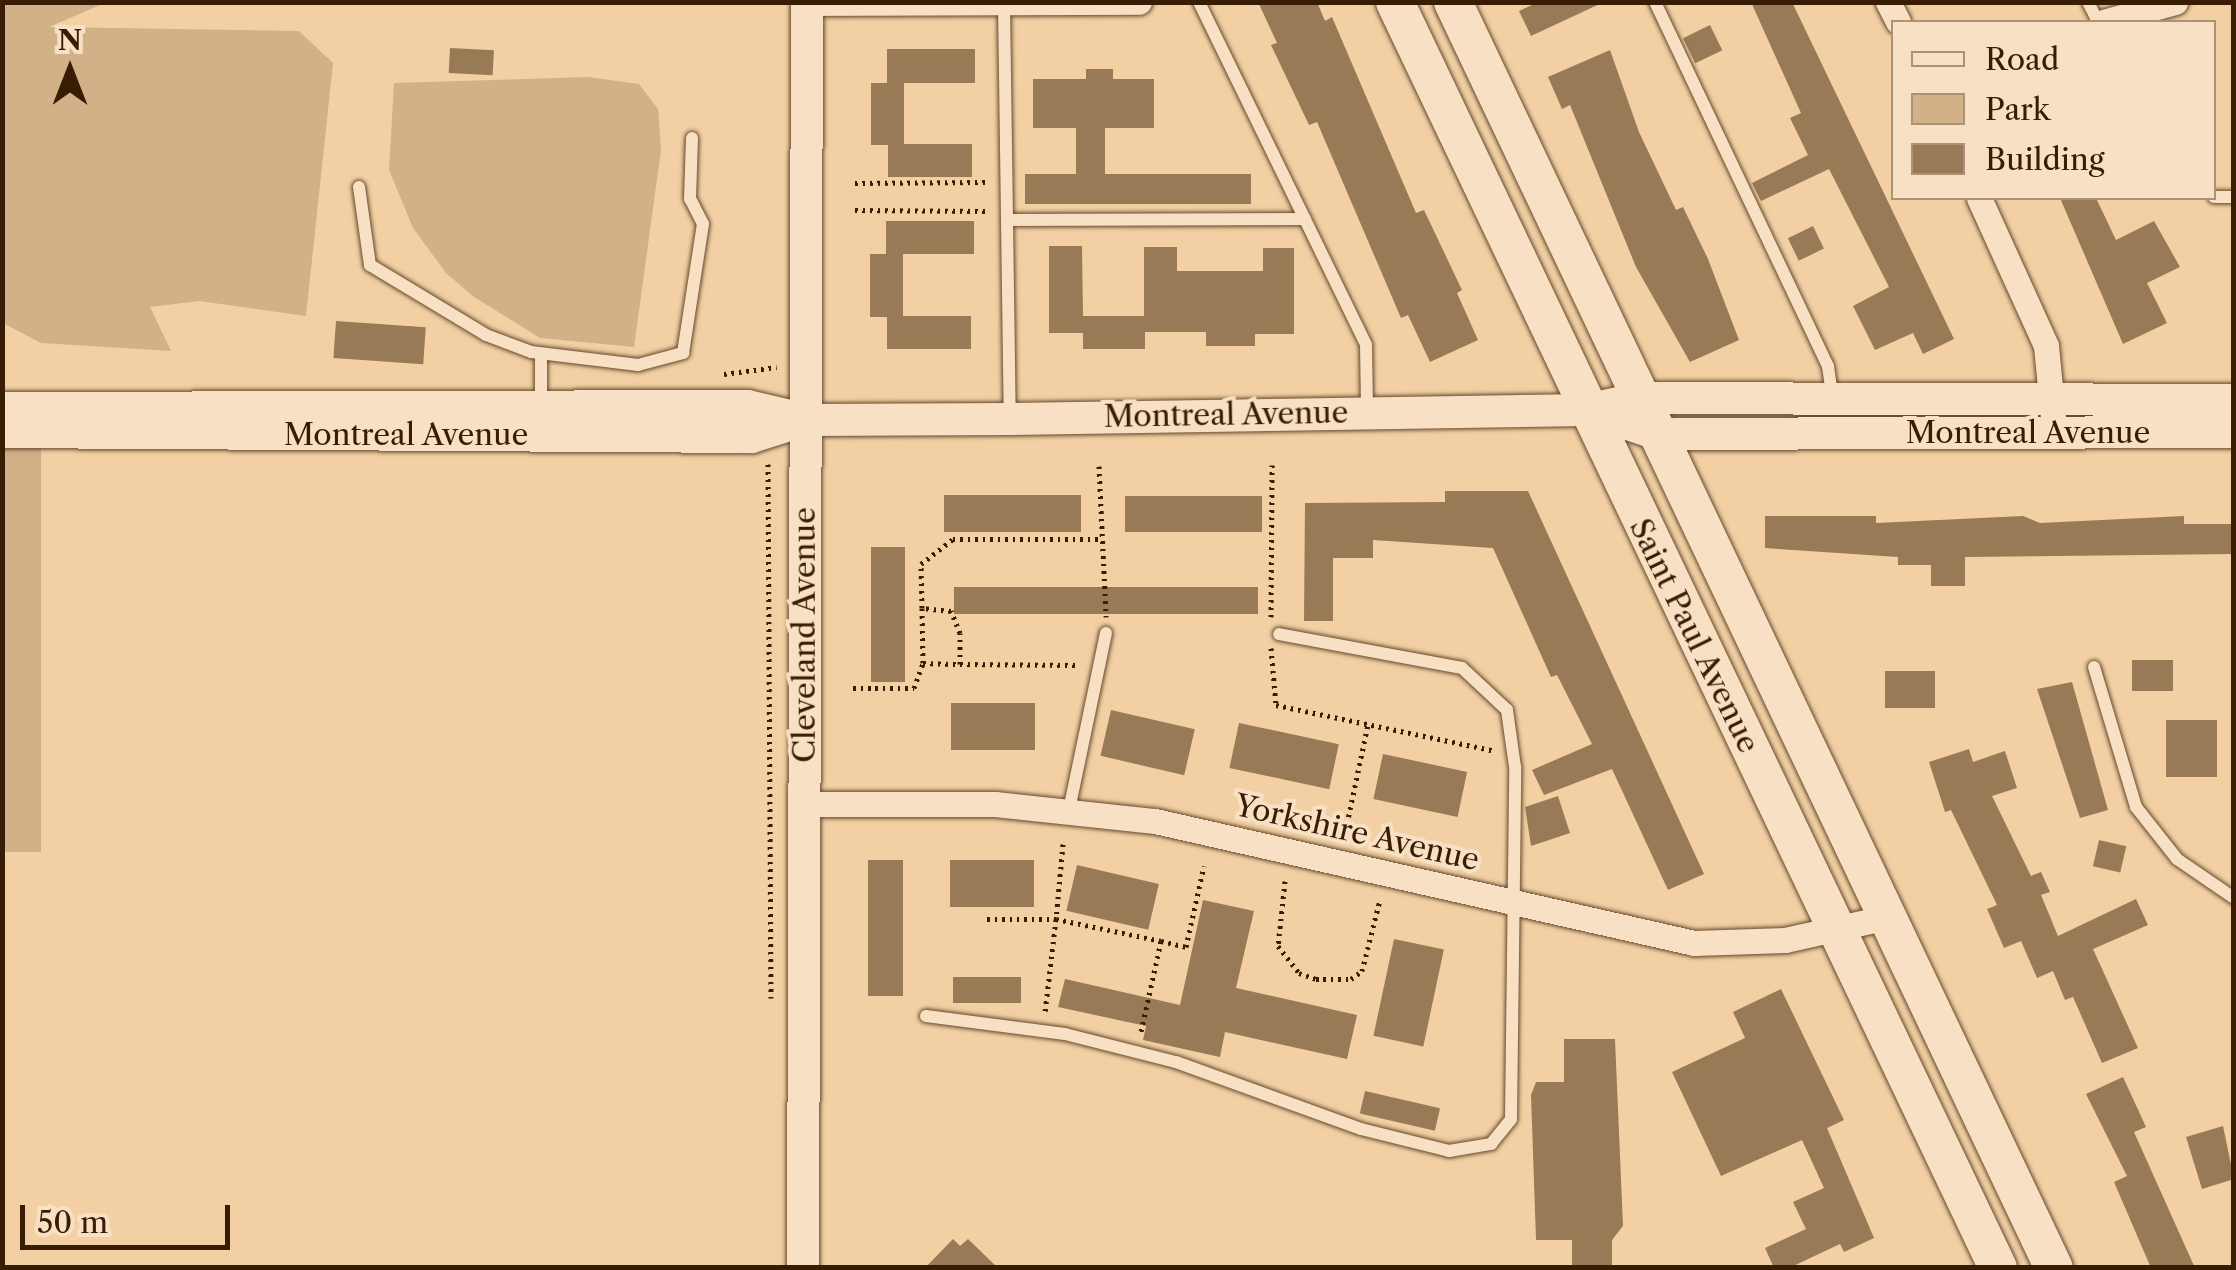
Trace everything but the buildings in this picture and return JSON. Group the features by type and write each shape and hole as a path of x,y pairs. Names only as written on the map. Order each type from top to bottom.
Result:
{"main road":[{"name":"Saint Paul Avenue","path":"1395,2 1586,410 1998,1268"},
{"name":"Saint Paul Avenue","path":"1453,2 2054,1268"}],"street":[{"path":"807,3 1139,2"},
{"path":"2108,20 2175,2"},
{"name":"Cleveland Avenue","path":"803,1268 788,1009 804,804 807,3"},
{"path":"1980,200 2046,346 2053,415"},
{"name":"Montreal Avenue","path":"2,432 540,421 748,406 806,420 1586,410 1640,398 1832,399 2234,432"},
{"name":"Montreal Avenue","path":"1586,410 1657,434 1834,434 2234,400"},
{"name":"Montreal Avenue","path":"2,408 540,421"},
{"name":"Yorkshire Avenue","path":"804,804 1069,810 1156,821 1514,901 1584,923 1694,943 1837,932 1888,917"}],"lane":[{"path":"1199,2 1366,345 1367,412"},
{"path":"1656,2 1828,366 1834,434"},
{"path":"1004,4 1010,419"},
{"path":"359,188 370,265 486,334 541,354 638,365 683,353 703,224 690,200 692,138"},
{"path":"1009,215 1305,219"},
{"path":"540,421 541,354"},
{"path":"1069,810 1106,632"},
{"path":"926,1016 1043,1031 1137,1052 1361,1129 1449,1152 1491,1144 1512,1119 1514,755 1506,710 1462,668 1279,634"},
{"path":"2094,667 2136,807 2177,860 2234,898"}],"path":[{"path":"854,183 1008,182"},
{"path":"854,210 1009,215"},
{"path":"759,368 786,367"},
{"path":"768,461 788,1009"},
{"path":"1100,466 1099,540 1108,571 1106,632"},
{"path":"1272,466 1271,697 1276,705 1514,755"},
{"path":"852,688 914,688 922,679 922,564 953,538 1099,540"},
{"path":"922,608 951,611 960,632 960,664"},
{"path":"923,663 1098,665"},
{"path":"1347,824 1368,724"},
{"path":"1043,1031 1063,844"},
{"path":"987,918 1056,919 1186,947 1204,866"},
{"path":"1285,881 1278,946 1299,973 1316,979 1351,979 1362,971 1380,900"},
{"path":"1137,1052 1161,942"}],"green space":[{"path":"2,3 105,3 49,27 299,31 333,63 306,316 199,301 150,307 171,351 41,343 3,323"},
{"path":"588,77 639,84 658,109 661,150 634,347 540,338 474,297 446,273 413,228 389,170 394,83"},
{"path":"2,444 41,444 41,852 2,852"}]}
